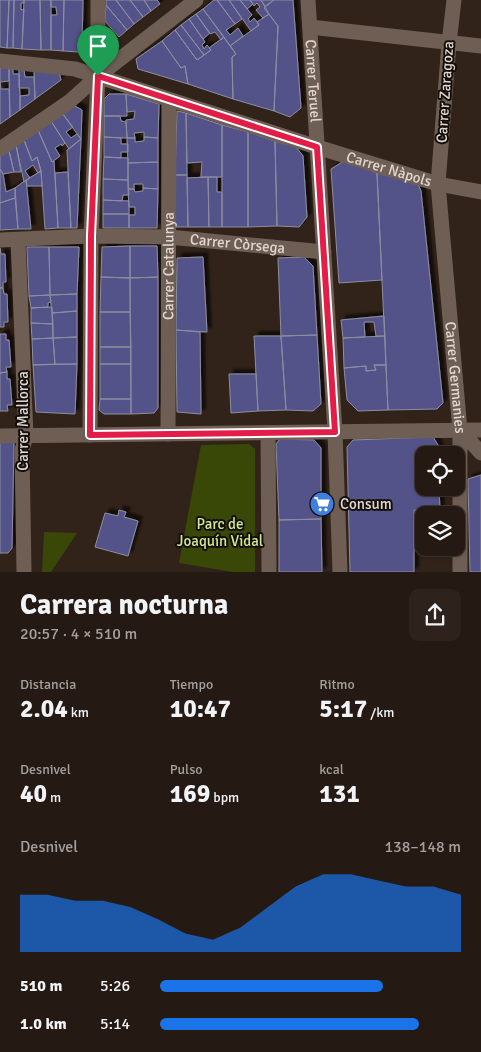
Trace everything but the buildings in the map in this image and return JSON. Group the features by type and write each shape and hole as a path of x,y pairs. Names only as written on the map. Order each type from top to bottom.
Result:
{"street":[{"path":"90,435 91,236 98,76 98,0"},
{"path":"0,149 69,102 98,76 196,0"},
{"name":"Carrer Teruel","path":"308,0 335,432 340,572"},
{"name":"Carrer Zaragoza","path":"438,184 454,0"},
{"path":"310,27 481,46"},
{"name":"Carrer Nàpols","path":"0,61 75,69 438,184 455,192 481,192"},
{"name":"Carrer Catalunya","path":"168,434 169,100"},
{"name":"Carrer Germanies","path":"438,184 460,430 460,572"},
{"name":"Carrer Còrsega","path":"0,240 91,236 169,237 324,252"},
{"name":"Carrer Mallorca","path":"18,240 26,436 22,450 24,572"},
{"path":"460,430 481,453"},
{"path":"0,436 481,430"},
{"path":"268,433 269,572"}],"green space":[{"name":"Parc de Joaquín Vidal","path":"249,444 255,449 255,572 233,572 179,563 201,445"},
{"path":"44,532 77,533 51,572 42,572"}],"place":[{"name":"Consum","path":"322,504"}],"route":[{"path":"98,76 317,147 335,432 90,435 91,236 98,76"}]}
